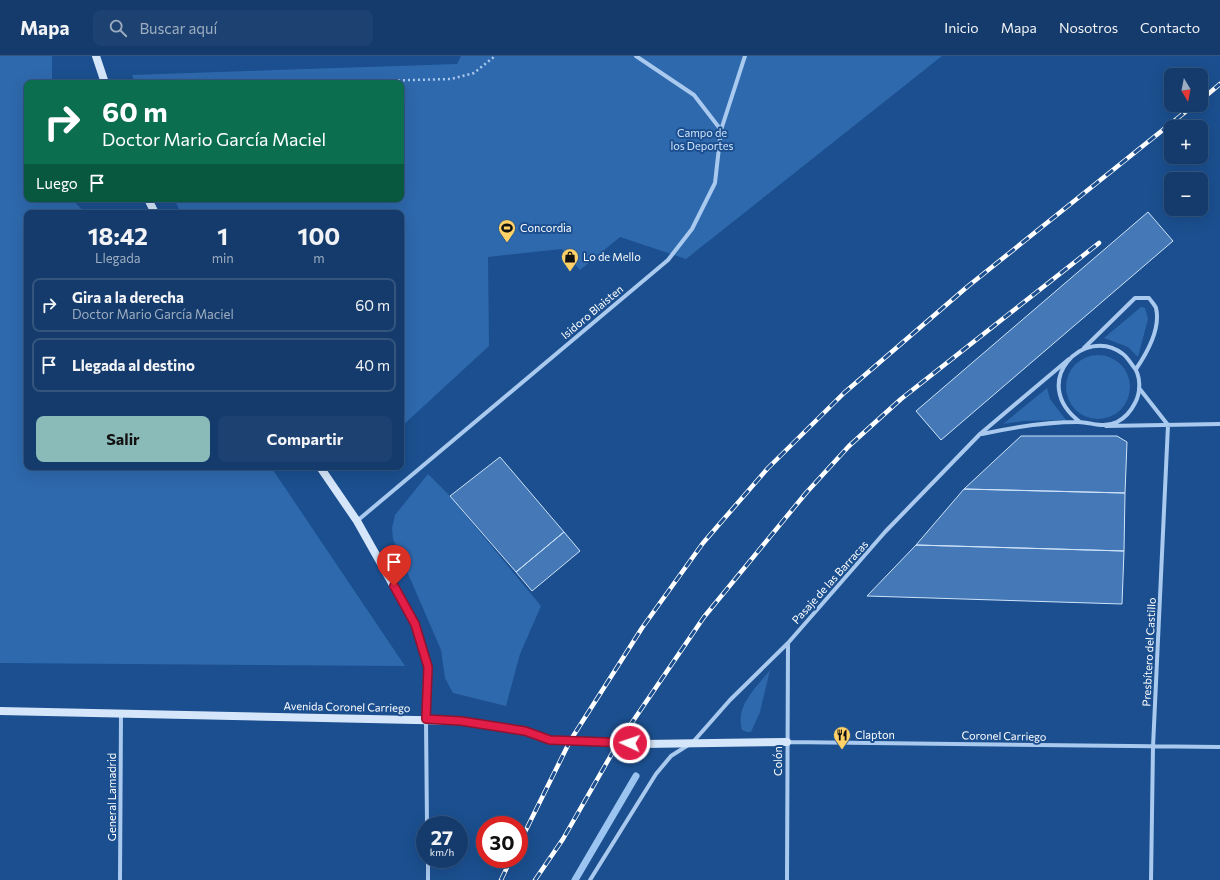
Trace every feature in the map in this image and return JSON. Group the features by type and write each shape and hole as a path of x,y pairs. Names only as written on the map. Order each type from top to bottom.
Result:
{"street":[{"path":"96,56 104,80"},
{"path":"636,56 694,94 721,130"},
{"name":"Isidoro Blaisten","path":"357,521 668,260 692,229 715,183 721,130 745,56"},
{"name":"Pasaje de las Barracas","path":"590,880 656,774 671,756 693,742 730,700 788,643 885,532 980,434 1084,348 1135,298 1149,298 1156,307 1156,328 1146,354 1136,369"},
{"path":"1084,348 1104,346 1123,354 1136,369 1140,388 1168,425"},
{"name":"Pasaje de las Barracas","path":"1069,359 1062,369 1058,381 1059,393 1063,404 1070,414 1080,422"},
{"path":"1098,426 1116,422 1128,414 1136,402 1140,388"},
{"path":"980,434 1019,426 1080,422 1098,426 1139,427 1220,424"},
{"name":"Presbítero del Castillo","path":"1151,880 1153,747 1168,425"},
{"path":"322,470 357,521 415,624 428,667 426,719 427,816"},
{"name":"Colón","path":"787,880 788,643"},
{"name":"Avenida Coronel Carriego","path":"0,711 426,719 461,721 525,731 550,740 643,744 693,742 787,742"},
{"name":"General Lamadrid","path":"120,880 121,714"},
{"name":"Coronel Carriego","path":"787,742 1220,747"},
{"path":"428,868 428,880"}],"path":[{"path":"404,80 451,79 474,73 494,56"}],"green space":[{"path":"0,56 52,56 52,80 24,80 24,202 75,202 82,210 24,210 24,470 273,470 405,666 0,663"},
{"name":"Campo de los Deportes","path":"461,56 942,56 686,259 620,237 580,270 562,249 488,257 489,346 404,424 404,210 180,210 176,202 404,202 404,80 134,80 132,75 457,64"},
{"path":"1141,307 1145,308 1148,319 1138,357 1128,347 1104,338"},
{"path":"1098,355 1110,357 1121,364 1128,375 1130,387 1128,399 1121,410 1110,417 1098,419 1086,417 1075,410 1068,399 1066,387 1068,375 1075,364 1086,357"},
{"path":"1047,388 1050,399 1066,420 1024,421 1003,424"},
{"path":"428,474 450,496 541,606 520,654 506,706 453,693 445,678 441,650 393,539 392,528 395,515"},
{"path":"770,670 760,712 751,732 742,730 741,713 744,705"}],"building":[{"path":"1148,212 1173,241 941,440 916,411"},
{"path":"1021,436 1117,436 1127,442 1125,493 964,489"},
{"path":"500,457 564,532 516,572 450,496"},
{"path":"964,489 1125,493 1124,551 916,545"},
{"path":"564,532 580,551 532,591 516,572"},
{"path":"916,545 1124,551 1122,604 867,596"}],"waterway":[{"path":"575,880 636,776"}],"railway":[{"path":"1208,94 1220,84"},
{"path":"528,826 570,741 642,628 703,543 768,468 844,393 967,287 1185,112"},
{"path":"535,880 563,839 618,743 704,617 806,493 849,446 901,399 1099,243"},
{"path":"501,880 507,868"}],"place":[{"name":"Concordia","path":"507,243"},
{"name":"Lo de Mello","path":"570,272"},
{"name":"Clapton","path":"842,750"}],"route":[{"path":"394,586 415,624 428,667 426,719 461,721 525,731 550,740 630,743"}]}
